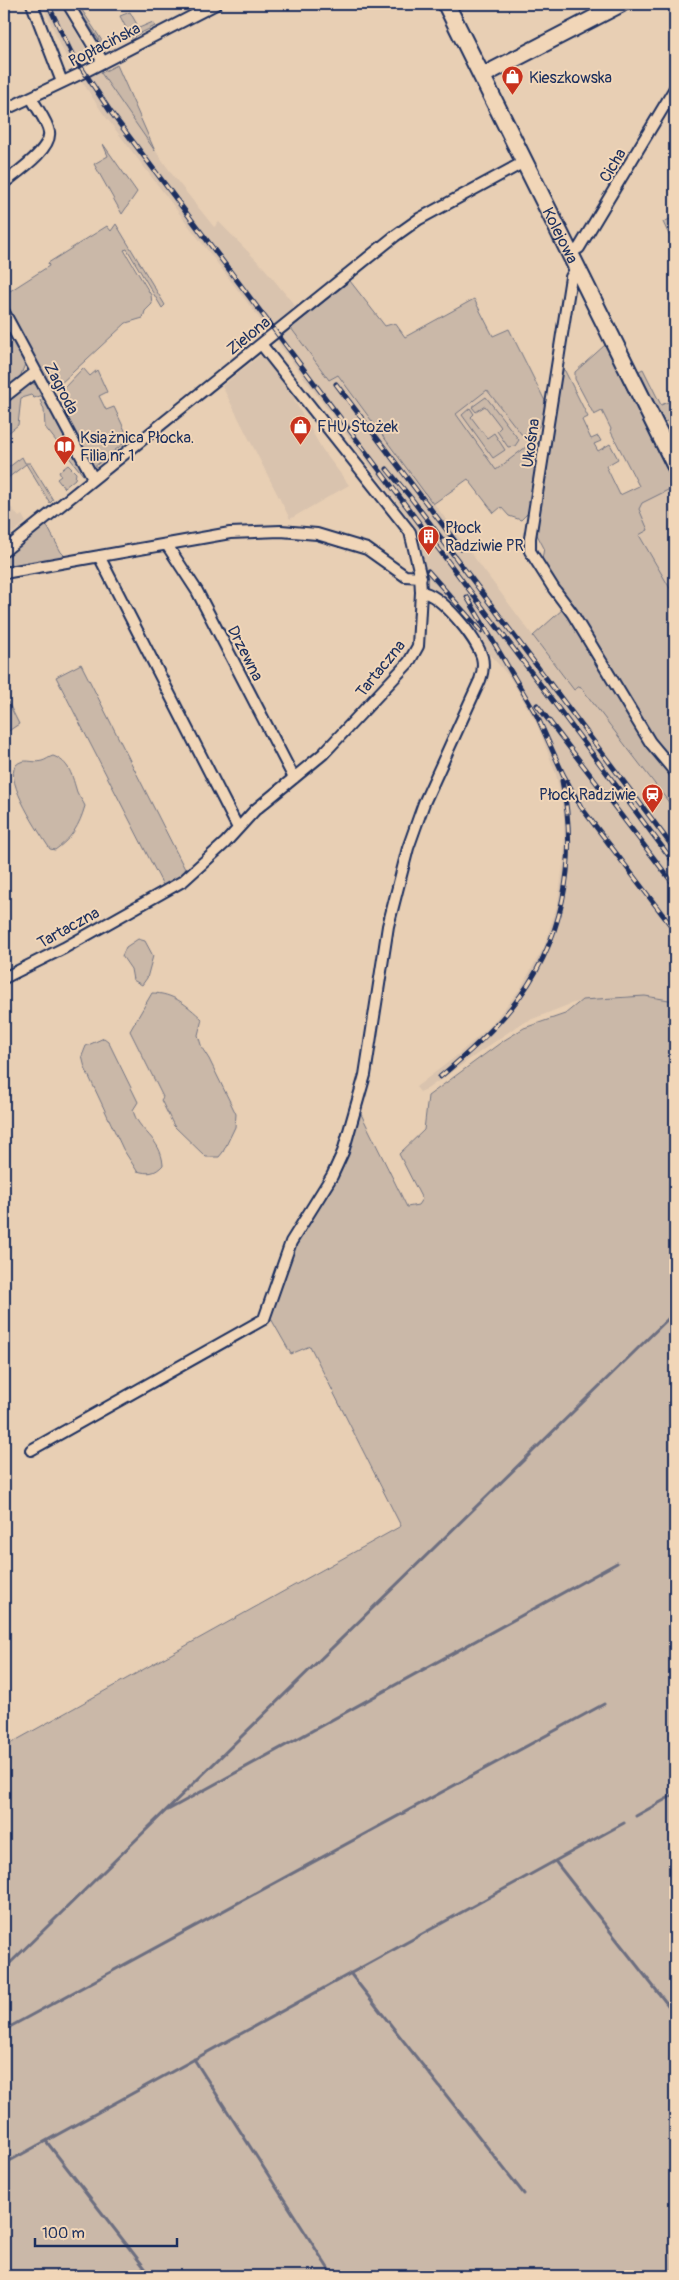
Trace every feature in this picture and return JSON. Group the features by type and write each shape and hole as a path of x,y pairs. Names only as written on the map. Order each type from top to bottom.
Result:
{"main road":[{"name":"Kolejowa","path":"446,4 675,465"},
{"path":"482,76 621,4"}],"street":[{"path":"32,4 62,82"},
{"path":"68,4 103,62"},
{"name":"Popłacińska","path":"4,110 216,4"},
{"name":"Cicha","path":"573,260 675,88"},
{"path":"4,183 38,153 48,138 48,128 31,97"},
{"name":"Zielona","path":"4,551 407,227 524,162"},
{"name":"Ukośna","path":"573,260 530,538 530,551 554,589 572,612 650,742 675,772"},
{"name":"Zagroda","path":"4,312 93,478"},
{"name":"Tartaczna","path":"4,978 177,886 217,850 255,810 328,750 412,656 418,642 421,577 414,543 404,523 261,344"},
{"path":"4,397 36,372"},
{"path":"4,573 248,531 302,532 329,537 367,549 405,576 421,577"},
{"name":"Drzewna","path":"167,545 197,591 294,778"},
{"path":"99,556 238,828"},
{"path":"31,1450 264,1319 291,1242 339,1164 366,1074 388,926 408,848 424,803 480,680 483,668 480,651 460,622 432,596 421,592"}],"shaded area":[{"path":"42,4 60,4 89,55 174,177 214,227 219,222 265,269 296,307 283,317 329,380 338,375 574,690 580,686 675,811 675,1001 627,996 573,1003 520,1024 427,1089 420,1092 416,1087 454,1058 490,1026 520,989 544,947 558,902 564,858 564,816 556,774 537,724 511,679 445,601 426,586 425,569 418,536 410,520 102,112 66,57"},
{"path":"75,4 78,4 106,47 111,48 108,50 103,46"},
{"path":"130,12 139,28 153,22 155,26 131,38 120,16"},
{"path":"117,65 155,151 101,73"},
{"path":"103,144 137,192 122,214 94,164 108,156"},
{"path":"675,217 675,248 663,222"},
{"path":"116,224 165,305 162,308 127,249 124,250 151,295 152,304 145,311 143,318 126,323 60,384 53,387 46,383 4,304 4,280 10,291 49,266 48,263 107,226 111,231"},
{"path":"350,281 385,326 395,323 405,337 474,299 493,336 509,329 548,407 540,426 528,434 522,435 487,390 456,414 496,470 535,440 541,449 531,510 521,520 509,516 501,507 494,513 468,479 433,504 338,375 329,380 291,328"},
{"path":"4,324 25,364 19,380 9,388 4,383"},
{"path":"605,345 673,482 670,489 642,503 639,509 648,530 639,535 675,597 675,767 654,744 581,623 574,604 563,596 547,571 542,559 544,548 535,531 559,366 565,371 588,417 582,420 591,439 598,436 601,441 594,444 598,451 610,444 618,459 606,466 620,495 639,486 602,411 594,415 575,379 575,372"},
{"path":"262,354 296,399 294,400 322,449 349,485 290,519 222,386"},
{"path":"83,368 90,376 97,370 107,392 99,396 106,410 114,407 129,439 93,468 57,403 63,389"},
{"path":"643,369 661,405 675,399 675,419 664,422 639,371"},
{"path":"487,375 535,440 491,475 441,410"},
{"path":"31,383 37,385 43,395 34,398 31,395 21,398 18,425 8,433 4,427 4,402"},
{"path":"486,397 519,440 515,446 508,447 497,431 501,427 485,406 476,412 472,407"},
{"path":"45,398 83,470 83,475 45,427 44,410 40,400"},
{"path":"470,408 474,414 471,417 487,438 494,433 505,450 493,458 462,415"},
{"path":"22,457 25,463 30,463 53,500 50,503 26,464 4,481 4,471"},
{"path":"68,465 76,473 75,479 64,488 57,479 61,476 59,472"},
{"path":"669,484 675,497 675,597 620,502"},
{"path":"10,506 19,517 22,515 26,522 6,538 4,511"},
{"path":"46,524 61,552 68,559 4,569 4,559"},
{"path":"563,609 566,609 675,778 674,809 580,686 574,690 533,636"},
{"path":"81,664 187,873 165,889 56,677"},
{"path":"4,694 19,724 4,734"},
{"path":"53,756 67,766 77,792 85,806 74,831 55,850 50,849 25,807 13,772 16,765 22,761 39,762"},
{"path":"138,939 145,941 153,956 147,978 142,985 133,980 131,969 122,956 126,947"},
{"path":"152,993 167,995 173,998 202,1019 198,1035 202,1048 236,1114 235,1127 219,1157 206,1157 174,1126 161,1100 163,1097 130,1031"},
{"path":"645,996 675,1001 675,2276 4,2276 4,1747 401,1526 310,1346 291,1354 270,1317 291,1250 342,1167 360,1112 407,1207 418,1205 422,1199 399,1154 424,1130 428,1096 503,1041 524,1028 565,1014 582,1000"},
{"path":"104,1038 108,1041 138,1102 133,1110 136,1118 154,1141 161,1156 163,1165 154,1172 137,1171 123,1149 85,1068 82,1056 86,1046"}],"waterway":[{"path":"4,1969 675,1312"},
{"path":"168,1810 617,1563"},
{"path":"4,2030 604,1704"},
{"path":"636,1816 675,1794"},
{"path":"4,2164 624,1823"},
{"path":"555,1861 675,2014"},
{"path":"350,1973 524,2194"},
{"path":"194,2059 333,2276"},
{"path":"46,2141 151,2276"}],"railway":[{"path":"48,4 71,52 110,111 675,864"},
{"path":"336,384 461,549"},
{"path":"387,469 411,498 675,850"},
{"path":"428,571 481,631"},
{"path":"467,597 537,716 563,774 581,807 675,931"},
{"path":"537,705 675,886"},
{"path":"440,1077 503,1018 529,983 543,957 554,929 567,871 569,841 562,781"}],"place":[{"name":"Kieszkowska","path":"513,96"},
{"name":"FHU Stożek","path":"301,445"},
{"name":"Książnica Płocka. Filia nr 1","path":"64,465"},
{"name":"Płock Radziwie PR","path":"429,555"},
{"name":"Płock Radziwie","path":"652,813"}]}
